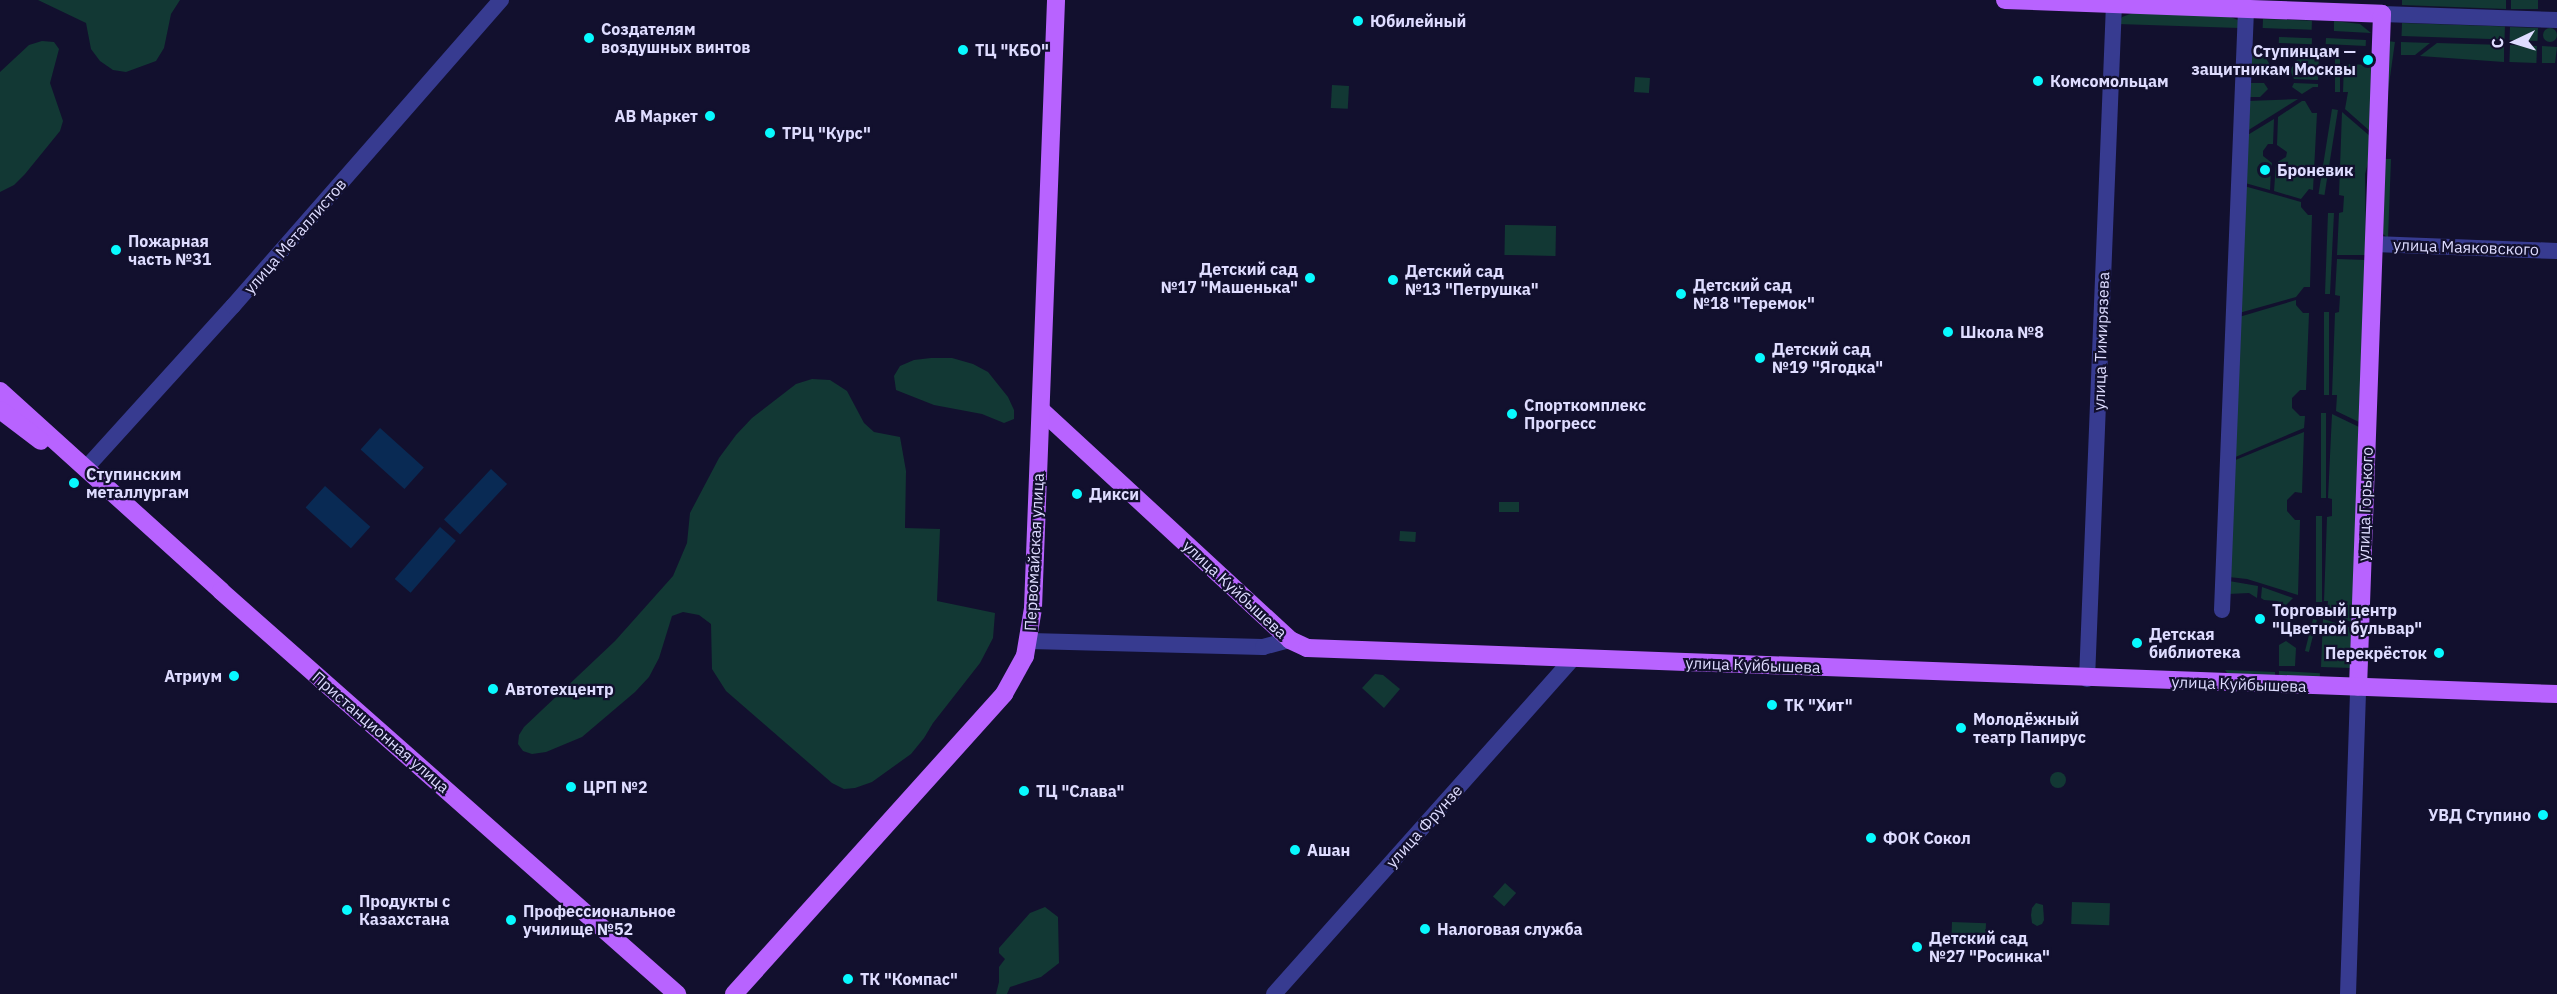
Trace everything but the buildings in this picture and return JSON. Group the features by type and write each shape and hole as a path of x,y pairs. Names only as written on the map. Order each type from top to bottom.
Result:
{"main road":[{"name":"Первомайская улица","path":"734,994 1004,694 1019,672 1030,641 1056,0"},
{"path":"2005,0 2114,4 2245,15 2320,6 2382,14"},
{"name":"улица Горького","path":"2358,687 2382,14"},
{"name":"Пристанционная улица","path":"0,391 677,994"},
{"name":"Пристанционная улица","path":"0,410 85,469"},
{"name":"улица Куйбышева","path":"1041,410 1290,640 1307,648 2087,679 2557,694"}],"street":[{"name":"улица Металлистов","path":"85,469 233,306 501,0"},
{"name":"улица Тимирязева","path":"2087,679 2114,4"},
{"path":"2382,14 2557,20"},
{"path":"2222,610 2245,15"},
{"name":"улица Маяковского","path":"2374,244 2557,250"},
{"path":"1030,641 1263,647 1290,640"},
{"name":"улица Фрунзе","path":"1274,994 1573,658"},
{"name":"улица Горького","path":"2348,994 2358,687"}],"green space":[{"path":"38,0 180,0 171,14 164,48 156,61 126,72 113,70 100,61 91,49 86,23"},
{"path":"2402,0 2506,0 2506,9 2402,5"},
{"path":"2511,0 2538,0 2538,9 2511,9"},
{"path":"2133,13 2228,16 2238,20 2239,28 2118,24 2122,17"},
{"path":"2263,19 2312,21 2312,30 2263,28"},
{"path":"2334,21 2360,24 2371,33 2334,31"},
{"path":"2402,23 2505,27 2504,40 2402,36"},
{"path":"2510,27 2538,28 2538,41 2510,40"},
{"path":"2547,28 2553,28 2557,35 2553,42 2547,42 2543,38 2543,32"},
{"path":"2279,37 2312,38 2312,44 2279,43"},
{"path":"2326,38 2366,40 2366,46 2326,44"},
{"path":"42,41 54,42 59,49 50,83 63,121 60,131 25,174 14,185 0,192 0,72 29,45"},
{"path":"2388,41 2395,42 2381,144 2374,143"},
{"path":"2401,42 2430,43 2415,55 2401,55"},
{"path":"2437,43 2504,45 2504,62 2420,56"},
{"path":"2510,45 2537,46 2536,63 2509,62"},
{"path":"2542,46 2557,47 2555,63 2542,63"},
{"path":"2249,51 2262,51 2271,67 2264,77 2249,77"},
{"path":"2302,53 2319,54 2318,80 2294,79 2290,70"},
{"path":"2335,54 2340,54 2340,92 2335,92"},
{"path":"2344,64 2373,65 2371,132 2345,109 2348,92 2343,92"},
{"path":"1635,77 1650,78 1649,93 1634,92"},
{"path":"2248,83 2264,83 2268,89 2260,97 2248,97"},
{"path":"2294,83 2318,84 2318,87 2313,87 2302,94 2292,87"},
{"path":"1332,85 1349,86 1348,109 1331,108"},
{"path":"2298,99 2247,131 2248,101"},
{"path":"2305,101 2312,113 2317,113 2313,190 2309,189 2301,199 2274,191 2276,163 2286,157 2287,152 2277,145 2278,117"},
{"path":"2332,109 2338,110 2324,195 2319,194"},
{"path":"2342,112 2371,137 2370,156 2365,174 2366,255 2337,255 2339,213 2343,212 2344,196 2339,195"},
{"path":"2274,119 2273,144 2268,144 2263,151 2263,156 2272,163 2271,169 2269,164 2261,164 2261,176 2269,176 2271,171 2270,190 2245,183 2246,136"},
{"path":"2384,159 2391,159 2388,238 2383,234"},
{"path":"2244,186 2301,202 2301,207 2308,215 2312,215 2310,287 2304,287 2296,297 2239,313"},
{"path":"2328,213 2334,213 2330,294 2325,294"},
{"path":"1505,225 1556,226 1555,256 1504,255"},
{"path":"2337,259 2366,260 2359,422 2336,411 2337,395 2332,395 2335,313 2339,312 2340,296 2335,295"},
{"path":"2296,300 2296,305 2303,313 2309,313 2306,390 2300,390 2292,398 2292,408 2300,416 2305,416 2304,428 2233,458 2239,317"},
{"path":"2324,312 2329,312 2329,395 2324,395"},
{"path":"952,358 973,364 988,372 1008,397 1014,410 1014,419 1004,423 982,414 934,405 896,390 894,376 900,366 914,360"},
{"path":"812,379 830,380 847,391 864,423 874,432 900,437 906,471 905,528 940,529 937,601 995,613 993,638 980,663 924,738 911,754 872,782 844,789 832,783 726,691 712,669 711,624 699,615 683,612 672,616 659,658 649,677 635,692 582,737 546,752 532,754 523,751 518,744 519,735 524,727 615,641 673,576 687,543 690,513 719,458 736,435 752,418 796,384"},
{"path":"2321,413 2326,413 2326,498 2321,498"},
{"path":"2332,414 2359,427 2352,622 2327,615 2328,601 2324,601 2327,517 2332,516 2332,499 2328,498"},
{"path":"2304,432 2302,493 2295,492 2287,500 2287,511 2295,520 2300,520 2298,595 2247,579 2229,577 2233,461"},
{"path":"1499,502 1519,502 1519,512 1499,512"},
{"path":"2316,516 2322,516 2322,602 2316,602"},
{"path":"1400,531 1416,532 1415,542 1399,541"},
{"path":"2229,581 2258,586 2257,598 2249,593 2228,594"},
{"path":"2262,587 2293,598 2286,605 2277,601 2264,600 2261,598"},
{"path":"2313,619 2317,620 2309,652 2305,651"},
{"path":"2323,619 2352,628 2351,668 2321,667"},
{"path":"2286,641 2296,648 2295,666 2279,666 2279,645"},
{"path":"2225,670 2275,672 2275,678 2230,677"},
{"path":"2279,671 2320,673 2320,680 2279,678"},
{"path":"1375,674 1383,675 1400,689 1384,708 1362,688"},
{"path":"2055,772 2061,772 2066,780 2064,786 2055,788 2050,783 2050,777"},
{"path":"1505,883 1516,893 1504,906 1493,896"},
{"path":"2072,902 2110,903 2109,925 2071,924"},
{"path":"2036,903 2043,905 2044,920 2037,926 2032,923 2031,915"},
{"path":"1045,907 1058,917 1059,963 1041,977 1010,987 1007,994 996,994 999,967 1005,959 999,953 999,948 1030,913"},
{"path":"1952,922 1986,923 1985,938 1951,937"}],"water":[{"path":"380,428 424,467 404,489 361,450"},
{"path":"491,469 507,484 460,534 444,519"},
{"path":"325,486 370,527 351,548 306,508"},
{"path":"440,527 456,541 411,593 395,579"}],"place":[{"name":"Юбилейный","path":"1358,21"},
{"name":"Создателям воздушных винтов","path":"589,38"},
{"name":"ТЦ \"КБО\"","path":"963,50"},
{"name":"Ступинцам — защитникам Москвы","path":"2368,60"},
{"name":"Комсомольцам","path":"2038,81"},
{"name":"АВ Маркет","path":"710,116"},
{"name":"ТРЦ \"Курс\"","path":"770,133"},
{"name":"Броневик","path":"2265,170"},
{"name":"Пожарная часть №31","path":"116,250"},
{"name":"Детский сад №17 \"Машенька\"","path":"1310,278"},
{"name":"Детский сад №13 \"Петрушка\"","path":"1393,280"},
{"name":"Детский сад №18 \"Теремок\"","path":"1681,294"},
{"name":"Школа №8","path":"1948,332"},
{"name":"Детский сад №19 \"Ягодка\"","path":"1760,358"},
{"name":"Спорткомплекс Прогресс","path":"1512,414"},
{"name":"Ступинским металлургам","path":"74,483"},
{"name":"Дикси","path":"1077,494"},
{"name":"Торговый центр \"Цветной бульвар\"","path":"2260,619"},
{"name":"Детская библиотека","path":"2137,643"},
{"name":"Перекрёсток","path":"2439,653"},
{"name":"Атриум","path":"234,676"},
{"name":"Автотехцентр","path":"493,689"},
{"name":"ТК \"Хит\"","path":"1772,705"},
{"name":"Молодёжный театр Папирус","path":"1961,728"},
{"name":"ЦРП №2","path":"571,787"},
{"name":"ТЦ \"Слава\"","path":"1024,791"},
{"name":"УВД Ступино","path":"2543,815"},
{"name":"ФОК Сокол","path":"1871,838"},
{"name":"Ашан","path":"1295,850"},
{"name":"Продукты с Казахстана","path":"347,910"},
{"name":"Профессиональное училище №52","path":"511,920"},
{"name":"Налоговая служба","path":"1425,929"},
{"name":"Детский сад №27 \"Росинка\"","path":"1917,947"},
{"name":"ТК \"Компас\"","path":"848,979"}]}
